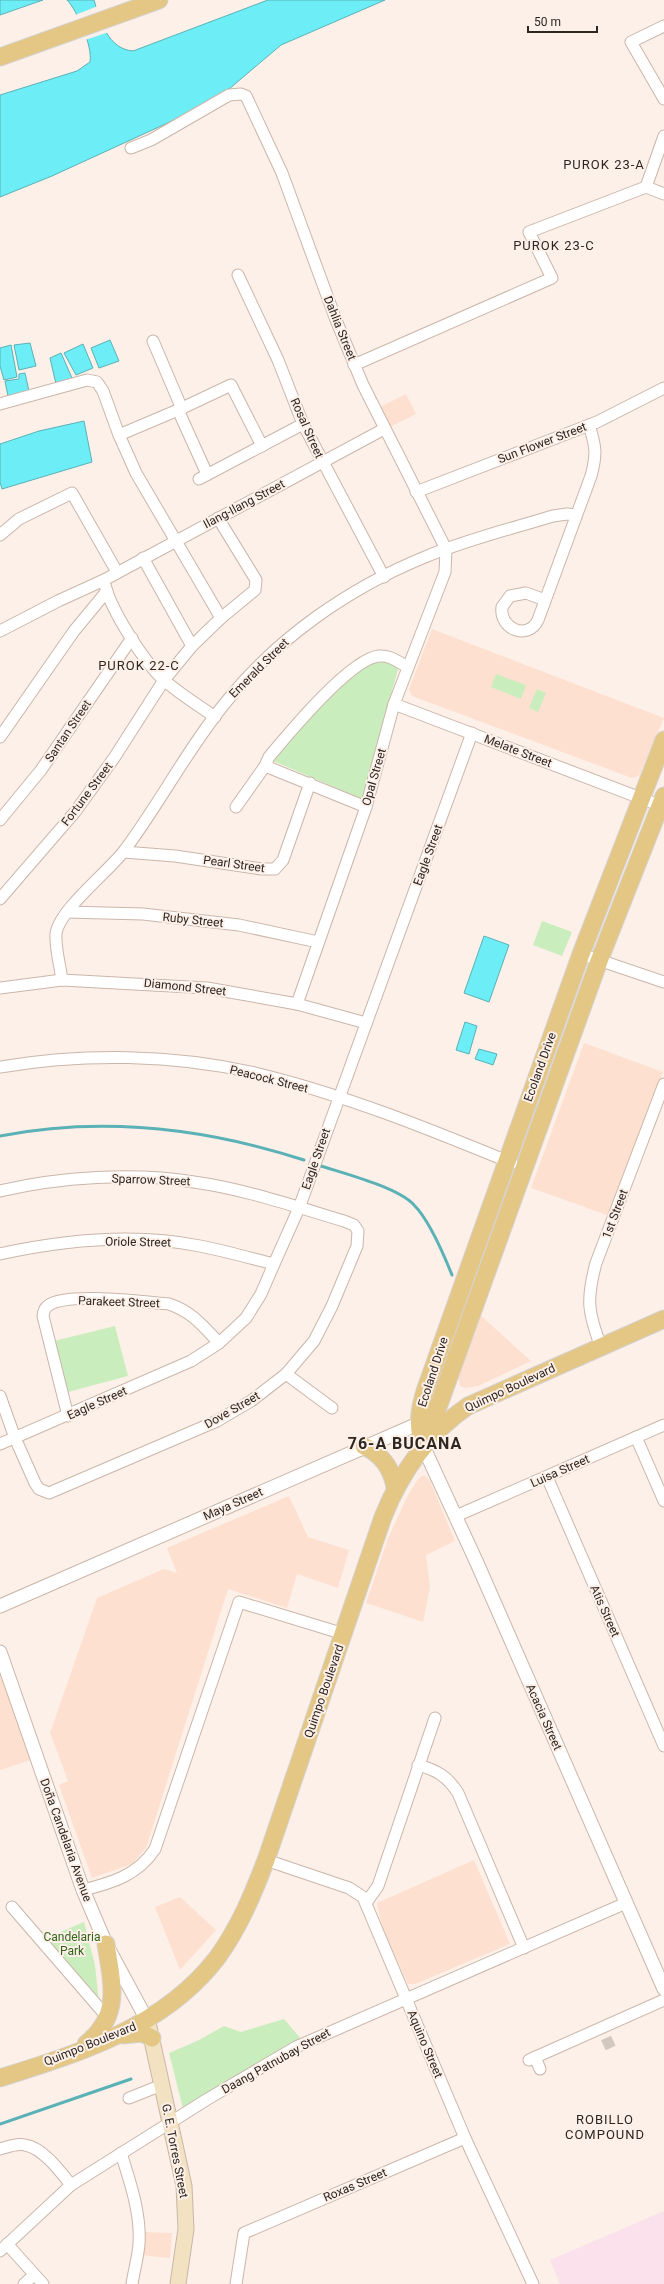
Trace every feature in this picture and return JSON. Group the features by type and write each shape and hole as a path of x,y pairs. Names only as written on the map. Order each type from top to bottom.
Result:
{"main road":[{"path":"0,57 159,0"},
{"name":"Ecoland Drive","path":"423,1446 419,1423 420,1408 426,1388 581,954 664,740"},
{"name":"Ecoland Drive","path":"423,1446 436,1416 599,961 663,803"},
{"name":"Quimpo Boulevard","path":"0,2078 111,2038 147,2020 184,1993 217,1957 247,1908 266,1860 383,1517 395,1487 423,1446 447,1422 468,1406 664,1319"},
{"path":"364,1446 377,1454 387,1463 395,1487"},
{"path":"78,2051 101,2030 108,2018 112,1994 106,1944"},
{"name":"G. E. Torres Street","path":"147,2020 184,2186 186,2229 178,2284"},
{"path":"111,2038 140,2033 152,2038"}],"street":[{"path":"664,26 631,42 664,100"},
{"name":"Dahlia Street","path":"131,148 151,140 229,95 241,94 246,96 292,197 336,320 354,365 384,429 446,549"},
{"path":"646,187 664,136"},
{"path":"354,365 552,278 529,232 646,187 664,194"},
{"name":"Rosal Street","path":"238,275 278,360 303,424 384,577"},
{"path":"153,342 180,410 203,476 303,424"},
{"path":"0,404 92,380 101,386 119,435 136,473 221,618"},
{"path":"119,435 180,410 231,385 262,446"},
{"name":"Sun Flower Street","path":"416,492 589,425 635,404 664,388"},
{"path":"545,600 596,458 596,447 589,425"},
{"name":"Ilang-Ilang Street","path":"0,631 58,601 104,580 384,429"},
{"path":"0,535 19,519 72,493 118,572"},
{"name":"Emerald Street","path":"62,980 56,935 57,927 67,912 124,852 215,717 252,672 289,639 348,596 384,577 446,549 553,516 567,514 576,515"},
{"name":"Fortune Street","path":"0,899 75,812 114,758 164,680 192,646 221,618 251,594 257,585 254,575 218,518"},
{"name":"Opal Street","path":"297,1004 366,808 394,704 445,572 446,549"},
{"path":"143,558 192,646"},
{"path":"104,580 107,591 132,638 164,680 215,717"},
{"path":"0,736 74,631 107,591"},
{"name":"Santan Street","path":"0,820 42,770 75,718 132,638"},
{"path":"236,808 265,766 269,757 314,704 366,660 378,656 389,656 408,667"},
{"name":"Melate Street","path":"394,704 642,798 663,803"},
{"name":"Eagle Street","path":"0,1444 68,1416 191,1361 219,1344 246,1318 261,1294 299,1208 472,733"},
{"path":"265,766 310,783 366,808"},
{"name":"Pearl Street","path":"124,852 175,856 262,869 275,869 284,860 310,783"},
{"name":"Ruby Street","path":"67,912 143,914 232,924 318,942"},
{"path":"581,954 664,982"},
{"name":"Diamond Street","path":"0,988 62,980 207,988 297,1004 366,1023"},
{"name":"Peacock Street","path":"0,1067 31,1061 139,1057 201,1064 255,1074 339,1096 524,1167"},
{"name":"1st Street","path":"601,1347 590,1313 588,1300 591,1284 596,1264 664,1084"},
{"name":"Sparrow Street","path":"0,1191 30,1184 103,1179 151,1178 201,1183 239,1191 299,1208"},
{"name":"Dove Street","path":"15,1438 39,1489 49,1492 56,1492 217,1421 251,1401 286,1374 314,1341 332,1306 359,1237 354,1224 299,1208"},
{"name":"Oriole Street","path":"0,1254 83,1242 138,1240 199,1246 274,1264"},
{"name":"Parakeet Street","path":"68,1416 43,1316 44,1310 49,1305 58,1301 87,1299 169,1304 181,1308 193,1315 219,1344"},
{"path":"286,1374 332,1408"},
{"path":"0,1396 15,1438"},
{"name":"Maya Street","path":"0,1606 364,1446 436,1416 468,1406"},
{"name":"Luisa Street","path":"456,1516 664,1425"},
{"path":"636,1437 664,1501"},
{"name":"Acacia Street","path":"423,1446 456,1516 626,1904 663,1984"},
{"name":"Atis Street","path":"547,1477 664,1746"},
{"path":"83,1890 115,1880 136,1871 143,1865 154,1850 239,1602 344,1634"},
{"name":"Doña Candelaria Avenue","path":"0,1652 83,1890 106,1944 147,2020"},
{"path":"366,1903 378,1886 435,1718"},
{"path":"418,1765 440,1773 451,1782 458,1793 524,1948"},
{"name":"Aquino Street","path":"266,1860 355,1890 366,1903 465,2138 533,2284"},
{"name":"Daang Patnubay Street","path":"2,2249 71,2185 206,2100 296,2047 406,1998 626,1904"},
{"path":"12,1907 108,2018"},
{"path":"540,2069 532,2059 604,2033 664,2000"},
{"path":"129,2098 162,2085"},
{"name":"Roxas Street","path":"236,2284 244,2233 465,2138"},
{"path":"0,2149 19,2144 33,2148 46,2158 71,2185"},
{"path":"121,2153 134,2198 138,2223 139,2243 132,2284"},
{"path":"2,2249 43,2284"},
{"path":"24,2284 34,2275"}],"shaded area":[{"path":"406,394 416,414 388,428 378,408"},
{"path":"432,629 664,718 639,776 632,778 412,696 409,689"},
{"path":"584,1043 663,1072 610,1216 531,1188"},
{"path":"478,1313 531,1361 478,1386 465,1388 460,1386 458,1377"},
{"path":"422,1476 426,1476 430,1481 455,1541 426,1555 430,1587 423,1622 366,1603 387,1541 407,1497 418,1479"},
{"path":"289,1496 308,1537 349,1550 338,1588 297,1574 287,1608 228,1589 146,1848 132,1864 92,1878 59,1785 68,1781 50,1733 97,1598 164,1569 177,1573 167,1548"},
{"path":"0,1671 31,1760 0,1770"},
{"path":"474,1860 510,1944 415,1984 408,1984 382,1927 377,1903"},
{"path":"180,1897 216,1930 180,1970 155,1907"},
{"path":"664,2211 664,2284 560,2284 550,2260"},
{"path":"141,2232 172,2233 170,2258 140,2255"}],"green space":[{"path":"383,659 399,666 362,799 271,760 308,717 337,688 352,676"},
{"path":"496,674 526,685 521,699 491,687"},
{"path":"537,689 546,693 538,712 529,708"},
{"path":"542,921 572,932 562,956 533,945"},
{"path":"115,1326 128,1376 68,1392 54,1341"},
{"name":"Candelaria Park","path":"84,1922 95,1965 99,2003 46,1938"},
{"path":"284,2019 301,2039 183,2109 169,2053 199,2040 224,2026 241,2032"}],"water":[{"path":"0,0 43,0 0,15"},
{"path":"67,0 94,0 102,25 111,40 124,49 133,51 268,0 385,0 281,45 229,89 185,115 52,176 0,197 0,95 77,71 90,62 87,38 75,12"},
{"path":"110,340 119,361 99,368 91,348"},
{"path":"30,343 36,366 19,370 14,345"},
{"path":"83,344 93,368 76,375 64,353"},
{"path":"11,345 17,377 4,380 0,366 0,348"},
{"path":"61,353 72,378 56,384 50,358"},
{"path":"25,373 29,391 8,396 5,381 19,379 19,374"},
{"path":"84,421 92,462 2,489 0,482 0,444 39,431"},
{"path":"484,936 509,945 489,1002 464,993"},
{"path":"465,1022 477,1026 469,1054 456,1050"},
{"path":"479,1049 497,1054 493,1065 475,1059"}],"pier":[{"path":"98,6 109,32 85,40 75,15"}],"waterway":[{"path":"0,1136 39,1130 77,1127 115,1126 154,1128 229,1140 304,1160"},
{"path":"318,1165 369,1181 396,1192 406,1198 420,1211 431,1228 452,1275"},
{"path":"0,2124 131,2079"}],"tunnel":[{"path":"606,2038 613,2053"}],"district":[{"name":"PUROK 23-A","path":"604,164"},
{"name":"PUROK 23-C","path":"554,245"},
{"name":"PUROK 22-C","path":"139,665"},
{"name":"76-A BUCANA","path":"405,1443"},
{"name":"ROBILLO COMPOUND","path":"605,2126"}]}
